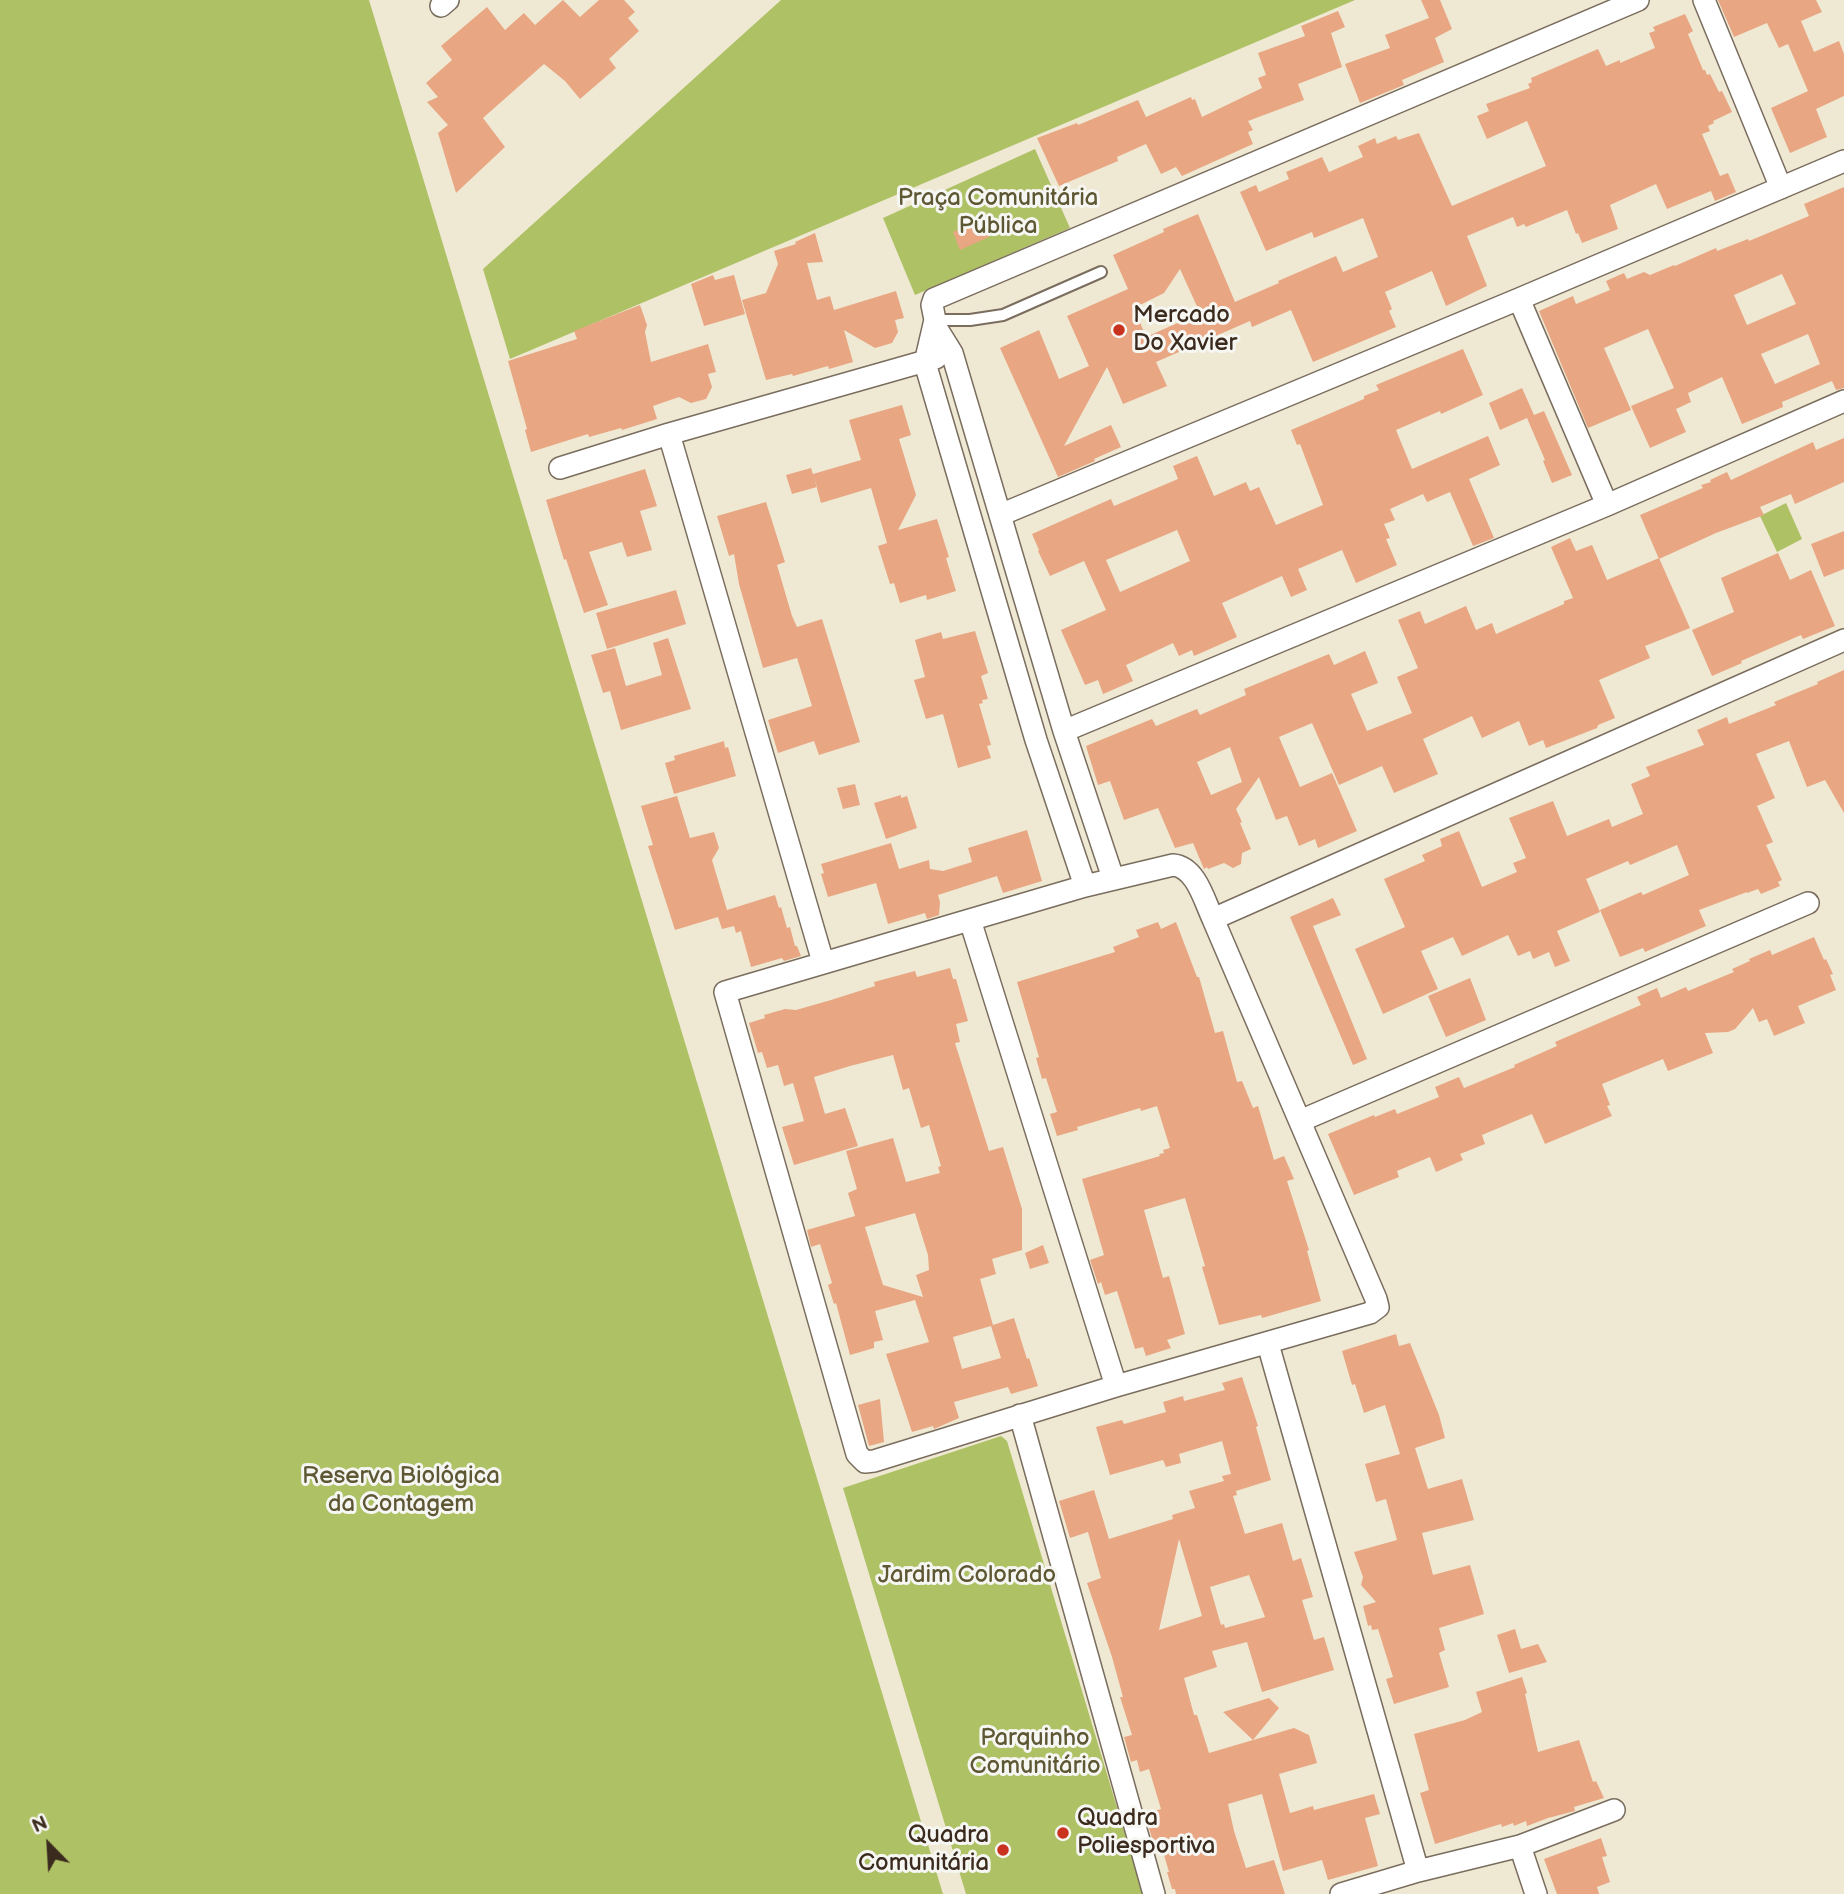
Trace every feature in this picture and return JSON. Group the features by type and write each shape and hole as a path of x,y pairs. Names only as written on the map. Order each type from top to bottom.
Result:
{"street":[{"path":"1085,886 1036,740 925,363 934,322 934,299 1638,0"},
{"path":"1704,0 1781,188"},
{"path":"1000,516 1844,161"},
{"path":"1519,299 1607,505"},
{"path":"934,322 952,353 1064,731 1113,878"},
{"path":"560,468 952,353"},
{"path":"1064,731 1607,505 1844,401"},
{"path":"669,434 823,962"},
{"path":"1213,919 1844,640"},
{"path":"1012,657 1039,647"},
{"path":"1173,865 1186,868 1213,919 1378,1307 1370,1313 1268,1344 1116,1386 865,1462 857,1454 724,992 823,962 1113,878 1173,865"},
{"path":"1300,1121 1808,902"},
{"path":"970,920 1116,1386"},
{"path":"1268,1344 1418,1871"},
{"path":"1020,1415 1154,1894"},
{"path":"1341,1894 1418,1871 1520,1846 1614,1810"},
{"path":"1520,1846 1535,1894"}],"lane":[{"path":"934,322 1003,315 1101,272"}],"green space":[{"name":"Reserva Biológica da Contagem","path":"0,0 369,0 943,1894 0,1894"},
{"path":"781,0 1355,0 510,359 483,269"},
{"name":"Praça Comunitária Pública","path":"1035,149 1070,228 915,295 883,218"},
{"path":"1786,503 1802,539 1777,552 1760,516"},
{"path":"1001,1436 1007,1441 1143,1894 966,1894 843,1488"}],"building":[{"path":"563,0 580,17 599,0 624,0 635,12 628,18 639,31 609,59 616,68 580,99 565,81 544,64 483,118 505,147 456,193 438,133 448,125 427,102 438,97 426,83 452,60 441,46 487,7 505,30 524,13 535,25"},
{"path":"1421,0 1440,0 1452,29 1435,38 1444,62 1402,80 1404,85 1360,103 1345,64 1390,48 1385,35 1429,18"},
{"path":"1718,0 1816,0 1822,12 1801,21 1814,52 1839,41 1844,54 1844,96 1816,109 1827,137 1790,153 1771,108 1808,91 1788,44 1779,48 1767,23 1734,37"},
{"path":"1338,11 1345,27 1331,33 1342,67 1298,84 1304,100 1248,121 1253,130 1248,132 1253,144 1182,176 1176,167 1161,174 1146,144 1117,157 1118,161 1059,186 1037,138 1077,123 1078,125 1138,100 1146,117 1191,97 1192,100 1195,99 1202,117 1262,88 1258,78 1266,75 1258,53 1305,36 1301,26"},
{"path":"1685,14 1693,31 1688,34 1703,70 1707,75 1710,74 1719,92 1722,91 1732,112 1713,121 1714,123 1708,126 1710,131 1702,134 1720,176 1728,173 1736,192 1715,201 1711,191 1667,209 1656,184 1610,205 1618,229 1582,243 1567,210 1526,227 1524,224 1517,227 1513,217 1467,236 1487,286 1446,306 1432,271 1385,292 1396,327 1313,362 1291,310 1252,327 1250,321 1156,362 1167,386 1123,404 1107,367 1064,446 1111,425 1121,447 1058,477 1000,348 1039,330 1059,379 1089,366 1067,316 1128,289 1113,255 1198,214 1235,302 1336,256 1343,272 1378,257 1363,218 1314,238 1312,232 1266,251 1240,192 1256,185 1259,192 1289,179 1286,172 1322,157 1329,172 1363,157 1358,146 1375,138 1377,144 1396,136 1398,140 1419,133 1452,206 1546,166 1527,121 1487,139 1477,116 1489,111 1486,104 1530,88 1528,84 1532,82 1531,78 1598,49 1606,66 1655,48 1649,33 1655,31 1653,27","holes":["1180,269 1200,313 1146,337 1134,308 1164,293"]},
{"path":"1844,187 1844,388 1836,390 1832,381 1782,402 1783,407 1742,424 1722,377 1688,393 1691,402 1676,409 1686,432 1650,448 1631,406 1674,388 1648,329 1604,348 1631,410 1588,428 1539,311 1573,296 1576,304 1610,290 1606,281 1624,273 1627,279 1644,272 1650,275 1716,248 1717,251 1748,239 1749,241 1809,216 1804,204","holes":["1782,274 1796,304 1747,325 1734,295","1808,334 1820,364 1775,384 1761,354"]},
{"path":"982,220 989,237 960,250 953,232"},
{"path":"815,233 823,262 807,263 817,300 830,296 834,310 896,291 904,318 895,320 898,332 892,343 875,348 844,330 853,362 766,380 742,300 766,293 778,264 774,251 796,244 795,242"},
{"path":"713,275 715,280 734,275 745,314 704,326 691,284"},
{"path":"640,305 647,325 645,332 651,362 708,344 716,372 708,374 712,387 706,399 691,403 679,397 653,406 657,419 622,430 621,428 589,437 588,434 531,452 508,361 577,339 574,331"},
{"path":"1463,349 1483,395 1396,430 1412,469 1488,436 1500,465 1469,479 1494,538 1473,546 1450,492 1427,502 1423,494 1390,509 1395,520 1384,524 1390,538 1386,539 1397,565 1356,583 1342,550 1298,569 1307,590 1291,597 1282,576 1222,603 1237,637 1194,656 1192,650 1179,656 1173,643 1126,665 1133,681 1103,694 1098,680 1085,685 1061,630 1106,610 1084,561 1050,576 1032,534 1111,499 1114,506 1178,479 1173,466 1197,456 1214,496 1246,482 1250,491 1259,487 1276,525 1323,505 1300,444 1297,445 1291,430 1364,399 1364,396 1379,390 1376,385","holes":["1177,530 1190,561 1120,592 1106,560"]},
{"path":"1522,388 1534,415 1544,411 1572,475 1552,483 1527,418 1500,430 1489,403"},
{"path":"902,405 911,435 899,439 916,495 898,530 937,519 956,591 927,600 926,595 900,603 894,583 890,584 878,546 887,543 871,488 821,503 813,474 861,460 849,420"},
{"path":"1844,438 1844,482 1795,504 1791,494 1760,507 1764,515 1659,559 1640,515 1703,488 1701,485 1727,472 1731,480 1813,442 1816,450"},
{"path":"811,468 817,487 792,494 786,475"},
{"path":"645,469 657,506 640,511 652,550 627,557 622,542 589,552 608,605 584,613 546,500"},
{"path":"766,502 785,562 777,565 792,616 797,627 822,619 860,742 819,755 814,741 778,753 768,720 812,706 797,658 763,668 739,584 734,554 729,556 717,516"},
{"path":"1844,531 1844,569 1824,577 1811,544"},
{"path":"1570,538 1576,551 1592,545 1607,580 1659,558 1690,628 1645,646 1650,658 1599,680 1615,718 1598,725 1597,728 1546,748 1543,740 1529,746 1519,721 1482,738 1472,716 1423,739 1438,774 1394,793 1382,766 1339,785 1312,723 1279,737 1300,787 1332,773 1357,831 1318,848 1315,839 1299,846 1287,816 1276,820 1259,777 1236,809 1251,849 1242,853 1241,864 1233,868 1224,863 1204,869 1193,843 1175,848 1158,808 1124,820 1110,781 1098,785 1086,746 1152,719 1156,726 1197,709 1200,715 1246,695 1244,689 1329,654 1334,665 1365,651 1378,683 1351,694 1367,731 1412,713 1397,677 1418,668 1398,620 1420,611 1425,624 1466,606 1476,630 1492,623 1496,634 1564,604 1564,601 1573,598 1551,547","holes":["1230,747 1242,782 1211,795 1197,762"]},
{"path":"1778,553 1790,580 1811,570 1835,626 1803,639 1801,635 1712,676 1692,630 1734,612 1721,578"},
{"path":"676,590 686,624 607,649 596,613"},
{"path":"975,631 988,673 981,676 988,699 979,704 991,745 987,746 991,758 958,768 943,714 926,719 914,680 925,677 915,640 941,632 943,639"},
{"path":"668,638 691,709 621,730 610,691 603,693 591,655 615,648 626,686 662,675 653,643"},
{"path":"1844,670 1844,813 1825,780 1807,787 1789,741 1756,754 1775,798 1757,806 1773,842 1766,845 1782,880 1778,882 1780,886 1761,894 1758,889 1747,892 1699,910 1706,926 1645,952 1643,948 1620,957 1600,910 1689,875 1677,845 1630,865 1628,861 1586,879 1600,912 1557,931 1570,961 1555,967 1549,952 1533,959 1530,951 1518,956 1508,935 1462,956 1453,937 1421,951 1438,989 1383,1014 1355,949 1405,927 1384,879 1425,861 1422,855 1442,846 1440,839 1459,831 1482,887 1517,872 1513,863 1526,858 1509,818 1553,801 1567,836 1609,819 1612,827 1643,814 1631,784 1650,776 1646,767 1704,745 1697,730 1727,717 1729,724 1776,705 1774,702"},
{"path":"724,741 736,776 674,794 665,763 675,760 674,756"},
{"path":"855,784 860,805 843,809 837,788"},
{"path":"901,795 901,798 907,796 917,828 886,839 874,803"},
{"path":"677,796 690,838 714,832 719,848 712,860 727,910 775,895 801,956 784,961 782,958 751,967 741,931 736,933 734,926 722,929 718,917 675,930 648,846 653,845 641,806"},
{"path":"1027,830 1042,881 1003,893 997,876 938,895 939,915 927,919 925,913 888,924 876,883 828,897 821,874 824,873 821,864 891,843 899,869 929,860 930,869 943,871 972,862 968,848"},
{"path":"1333,898 1341,915 1313,926 1367,1059 1353,1065 1290,917"},
{"path":"1158,922 1161,929 1176,922 1199,977 1215,1033 1223,1031 1237,1082 1242,1081 1253,1108 1258,1106 1274,1160 1284,1156 1294,1179 1287,1181 1309,1250 1307,1251 1321,1301 1262,1318 1261,1315 1219,1325 1185,1198 1144,1210 1163,1278 1169,1276 1185,1334 1167,1340 1171,1348 1146,1356 1143,1347 1135,1349 1117,1291 1105,1295 1101,1282 1098,1284 1090,1260 1104,1255 1082,1179 1160,1156 1159,1154 1164,1153 1163,1150 1170,1148 1157,1106 1141,1111 1140,1108 1077,1127 1078,1130 1057,1136 1050,1114 1057,1112 1046,1078 1042,1079 1036,1058 1039,1057 1017,982 1115,952 1113,947 1139,937 1136,930"},
{"path":"1814,937 1833,974 1830,975 1836,990 1798,1006 1805,1023 1774,1036 1767,1019 1759,1022 1753,1008 1735,1029 1705,1033 1713,1053 1668,1071 1663,1059 1602,1084 1612,1116 1545,1144 1532,1114 1482,1135 1485,1144 1460,1154 1463,1160 1436,1172 1430,1157 1397,1171 1399,1177 1354,1195 1328,1134 1374,1115 1375,1117 1395,1109 1397,1114 1439,1097 1435,1087 1459,1077 1464,1088 1515,1067 1514,1065 1557,1046 1555,1042 1641,1005 1637,997 1657,988 1661,998 1686,987 1688,991 1734,972 1732,969 1770,950 1772,955"},
{"path":"950,968 953,979 956,979 968,1021 956,1024 960,1042 955,1043 989,1151 1003,1147 1022,1209 1022,1250 992,1259 996,1274 980,1279 993,1325 1014,1318 1038,1386 1011,1394 1008,1387 954,1402 959,1418 934,1429 933,1426 912,1432 886,1354 929,1342 915,1300 875,1311 883,1340 874,1342 874,1348 850,1355 836,1303 834,1304 828,1285 832,1283 820,1244 811,1247 807,1230 855,1216 848,1193 857,1189 846,1151 893,1138 906,1182 940,1173 938,1167 941,1166 929,1125 921,1128 909,1088 903,1090 893,1055 850,1066 814,1077 825,1114 845,1108 858,1146 794,1165 782,1127 804,1121 793,1083 784,1086 778,1065 767,1068 762,1052 758,1053 749,1023 765,1018 764,1015 785,1009 796,1010 875,986 874,982 915,971 917,977","holes":["915,1213 928,1255 929,1270 916,1275 923,1297 883,1285 865,1227","991,1326 1001,1358 962,1369 953,1337"]},
{"path":"1470,978 1486,1020 1446,1037 1428,996"},
{"path":"1043,1245 1049,1263 1030,1269 1025,1253"},
{"path":"1396,1334 1399,1346 1410,1343 1439,1415 1445,1438 1415,1448 1428,1489 1462,1479 1474,1520 1422,1533 1433,1575 1470,1565 1484,1614 1439,1628 1445,1650 1439,1653 1449,1687 1394,1704 1386,1679 1393,1677 1378,1629 1372,1630 1371,1625 1368,1626 1363,1606 1376,1602 1361,1585 1363,1577 1354,1552 1397,1540 1386,1499 1376,1502 1365,1464 1400,1454 1385,1405 1364,1413 1342,1351"},
{"path":"1242,1377 1258,1426 1256,1427 1271,1480 1236,1491 1237,1495 1233,1496 1245,1534 1282,1523 1293,1561 1301,1558 1313,1597 1302,1600 1314,1640 1324,1637 1334,1670 1262,1692 1247,1642 1212,1651 1217,1667 1184,1678 1194,1715 1197,1715 1209,1753 1294,1728 1309,1735 1317,1763 1279,1774 1290,1813 1313,1806 1314,1810 1374,1794 1380,1814 1365,1818 1378,1866 1328,1880 1322,1860 1283,1871 1262,1794 1228,1804 1246,1868 1274,1860 1285,1894 1176,1894 1175,1889 1172,1889 1160,1841 1153,1842 1145,1814 1161,1809 1149,1769 1140,1772 1137,1760 1131,1762 1124,1737 1132,1735 1120,1697 1123,1697 1087,1583 1101,1578 1088,1532 1070,1538 1059,1501 1094,1490 1109,1539 1173,1519 1172,1515 1195,1508 1189,1491 1224,1481 1222,1476 1231,1474 1222,1441 1179,1454 1181,1463 1166,1467 1163,1460 1110,1475 1096,1427 1122,1420 1124,1424 1166,1412 1163,1402 1183,1396 1184,1401 1225,1390 1222,1383","holes":["1179,1539 1202,1616 1159,1630","1249,1575 1265,1617 1225,1628 1224,1624 1221,1625 1210,1587"]},
{"path":"880,1399 884,1442 869,1446 858,1405"},
{"path":"1515,1629 1521,1649 1538,1644 1547,1662 1509,1673 1497,1635"},
{"path":"1522,1677 1538,1752 1579,1740 1593,1782 1596,1781 1604,1798 1574,1807 1575,1811 1527,1826 1526,1821 1514,1826 1513,1823 1502,1827 1501,1824 1435,1844 1420,1793 1429,1790 1414,1734 1465,1720 1482,1712 1476,1692"},
{"path":"1269,1698 1279,1708 1253,1740 1223,1712"},
{"path":"1601,1838 1607,1856 1602,1857 1610,1882 1597,1887 1599,1894 1557,1894 1544,1859"}],"place":[{"name":"Mercado Do Xavier","path":"1119,330"},
{"name":"Quadra Poliesportiva","path":"1063,1833"},
{"name":"Quadra Comunitária","path":"1003,1850"}],"park label":[{"name":"Jardim Colorado","path":"967,1576"},
{"name":"Parquinho Comunitário","path":"1035,1753"}]}
